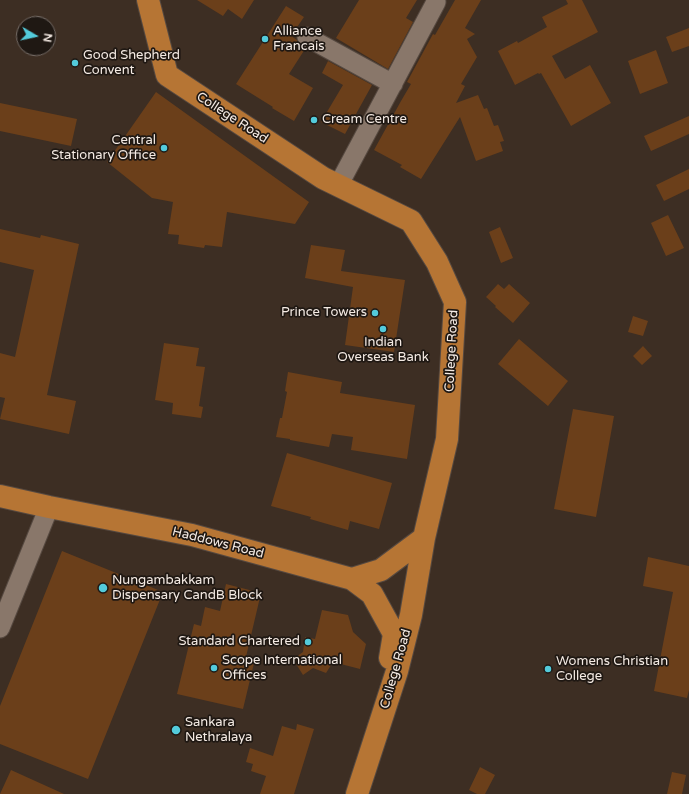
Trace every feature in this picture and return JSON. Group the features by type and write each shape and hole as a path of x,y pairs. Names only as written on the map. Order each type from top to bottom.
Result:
{"main road":[{"name":"College Road","path":"148,0 167,75 323,178 410,221 437,262 455,302 447,439 424,538 411,615 398,671 357,794"},
{"name":"Haddows Road","path":"0,496 50,508 192,536 352,578"},
{"path":"352,578 381,570 424,538"},
{"name":"College Road","path":"346,794 388,668 394,634 372,594 352,578"}],"street":[{"path":"338,186 436,2"},
{"path":"307,37 393,84"},
{"path":"0,628 50,508"}],"building":[{"path":"197,0 254,0 242,19 228,9 223,16"},
{"path":"359,0 417,0 406,18 413,22 388,69 336,38"},
{"path":"455,0 481,0 465,28 475,34 467,39 477,57 461,84 465,86 456,103 478,95 484,109 487,108 494,126 498,125 504,141 500,142 503,151 476,161 460,117 421,179 400,167 402,165 374,150 411,84 407,82 433,34 435,35"},
{"path":"566,0 582,0 598,32 552,56 565,79 590,65 611,103 571,126 541,73 538,73 515,85 498,51 517,41 518,43 547,27 542,17 568,4"},
{"path":"286,6 304,17 291,36 305,49 289,74 313,88 294,121 236,84"},
{"path":"689,28 689,46 672,52 666,37"},
{"path":"656,50 668,83 640,94 628,61"},
{"path":"328,61 372,85 345,134 321,122 343,85 322,73"},
{"path":"156,92 309,202 295,224 227,212 222,247 205,245 204,248 178,244 179,235 168,234 173,202 152,198 107,162"},
{"path":"0,103 77,119 71,146 0,131"},
{"path":"689,116 689,134 651,151 644,136"},
{"path":"689,169 689,189 664,201 656,185"},
{"path":"668,215 684,248 666,256 651,223"},
{"path":"500,227 513,258 501,263 489,232"},
{"path":"0,229 40,238 41,235 79,244 47,395 76,401 69,434 0,419 5,398 0,397 0,353 15,357 34,270 0,262"},
{"name":"Prince Towers","path":"311,245 345,250 341,271 405,280 394,352 345,345 353,287 305,278"},
{"path":"498,284 504,289 509,284 530,303 513,323 486,297"},
{"path":"633,316 648,321 643,336 628,332"},
{"path":"519,339 568,381 548,406 498,364"},
{"path":"164,343 199,348 196,366 205,367 199,406 203,407 201,418 172,414 173,403 155,400"},
{"path":"643,346 652,356 642,365 633,356"},
{"path":"288,372 342,382 340,393 415,405 407,459 351,450 353,437 332,434 329,447 276,437 280,418 282,418 287,392 285,391"},
{"path":"573,409 614,416 596,517 554,509"},
{"path":"287,453 392,483 379,529 350,521 348,530 310,519 311,517 271,506"},
{"path":"62,551 163,592 88,779 0,744 0,706"},
{"path":"648,557 689,566 689,690 687,698 654,691 673,592 643,586"},
{"path":"226,584 261,593 245,661 254,663 243,709 177,694 194,624 201,626 205,607 220,611"},
{"path":"322,610 348,615 353,632 366,644 360,669 333,662 326,673 313,668 303,675 293,659 303,652 305,637 315,639"},
{"path":"297,724 314,729 294,794 260,794 266,776 251,771 253,764 246,762 250,748 273,756 282,726 296,730"},
{"path":"480,767 495,775 485,794 477,794 469,790"},
{"path":"11,770 64,794 0,794"},
{"path":"672,772 686,775 682,794 667,794"}],"place":[{"name":"Alliance Francais","path":"265,39"},
{"name":"Good Shepherd Convent","path":"75,63"},
{"name":"Cream Centre","path":"314,120"},
{"name":"Central Stationary Office","path":"164,148"},
{"name":"Prince Towers","path":"375,313"},
{"name":"Indian Overseas Bank","path":"383,329"},
{"name":"Nungambakkam Dispensary CandB Block","path":"103,588"},
{"name":"Standard Chartered","path":"308,642"},
{"name":"Scope International Offices","path":"214,668"},
{"name":"Womens Christian College","path":"548,669"},
{"name":"Sankara Nethralaya","path":"176,730"}]}
